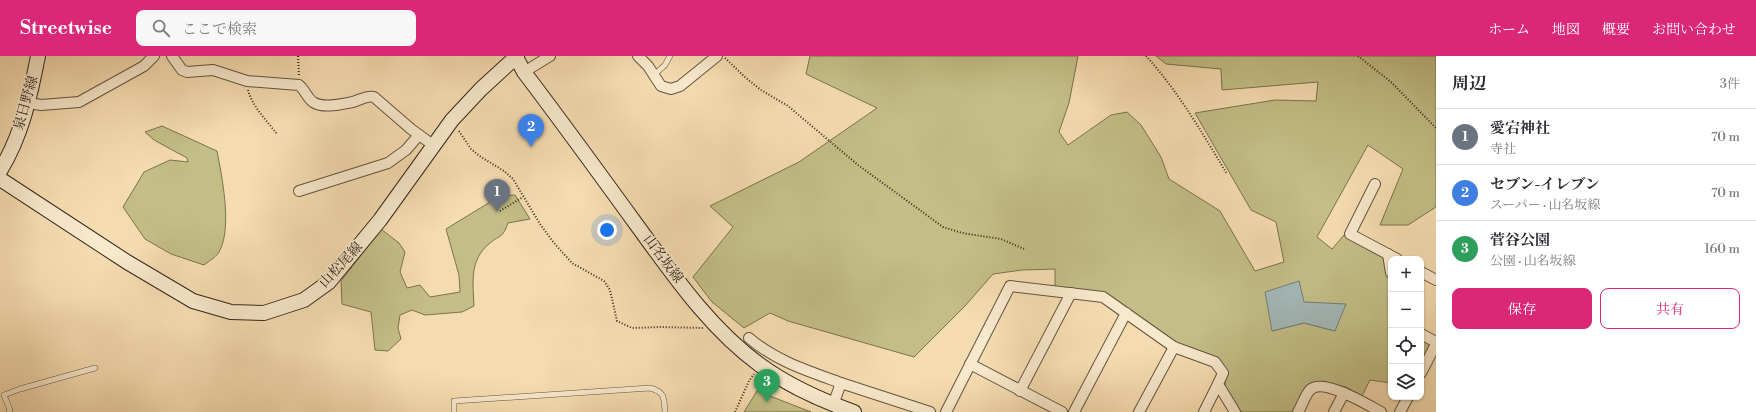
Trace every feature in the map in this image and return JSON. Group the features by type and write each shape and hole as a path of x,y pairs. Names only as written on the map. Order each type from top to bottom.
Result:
{"main road":[{"name":"泉日野線","path":"0,171 16,140 29,103 38,56"},
{"name":"山名坂線","path":"517,56 524,72 672,272 716,326 765,368 792,386 833,405 854,412"},
{"name":"山松尾線","path":"0,179 120,258 193,301 231,312 264,313 304,300 329,282 380,220 452,120 476,94 517,56"}],"street":[{"path":"29,103 41,105 79,102 144,66 154,56"},
{"path":"172,56 182,70 187,72 213,70 247,81 297,85 304,89 312,101 318,105 353,102 370,96 374,97 433,145"},
{"path":"524,72 550,56"},
{"path":"638,56 661,86 671,89 680,86 717,56"},
{"path":"299,191 388,163 406,150 419,135"},
{"path":"1375,184 1350,234 1392,256"},
{"path":"1424,274 1436,280"},
{"path":"946,412 1010,286 1103,297 1174,347 1215,362 1222,373 1204,412"},
{"path":"1020,391 1071,293"},
{"path":"1074,412 1126,313"},
{"path":"1424,337 1435,348 1424,368"},
{"path":"748,338 762,350 790,364 841,383 930,412"},
{"path":"1139,412 1174,347"},
{"path":"970,364 1062,412"},
{"path":"833,405 841,383"},
{"path":"1218,384 1235,412"},
{"path":"1298,412 1310,390 1316,387 1336,390 1344,393 1381,412"},
{"path":"1334,412 1344,393"},
{"path":"1404,411 1407,400"}],"lane":[{"path":"654,75 665,65 670,56"},
{"path":"9,412 10,410 4,395 20,389 95,368"},
{"path":"454,412 454,401 650,388 661,393 664,397 665,412"}],"path":[{"path":"297,85 299,75 298,56"},
{"path":"723,56 751,82 788,106 858,165 943,227 962,233 1001,239 1024,249"},
{"path":"1146,56 1157,68 1182,103 1206,138 1227,174"},
{"path":"1358,56 1391,82 1436,128"},
{"path":"247,81 249,96 277,134"},
{"path":"452,120 471,149 504,171 512,179 554,243 572,263 604,281 610,290 617,321 624,326 632,328 705,328 716,326"},
{"path":"500,211 523,197"},
{"path":"735,412 749,381 756,371"}],"shaded area":[{"path":"810,56 1078,56 1069,103 1059,132 1068,145 1111,115 1127,112 1141,125 1161,157 1169,179 1220,211 1255,271 1284,262 1276,222 1251,210 1195,113 1275,100 1316,101 1318,82 1222,90 1221,69 1166,64 1156,56 1436,56 1436,207 1408,225 1380,225 1403,169 1368,145 1317,237 1332,249 1344,235 1380,254 1386,261 1388,273 1388,383 1370,380 1362,396 1346,387 1314,383 1293,412 1243,412 1237,409 1225,388 1226,371 1179,345 1116,301 1055,287 1055,269 1022,270 993,274 965,306 914,357 788,321 770,313 744,328 712,302 693,277 733,227 710,206 799,162 877,108 806,74","holes":["1299,281 1303,302 1335,331 1304,323 1272,331"]},
{"path":"162,126 217,151 225,201 226,215 224,240 219,252 204,265 171,254 145,239 123,207 144,172 170,160 188,162 187,158 154,140 145,132"},
{"path":"515,195 530,219 508,223 503,234 490,243 478,257 475,264 473,280 474,306 462,312 425,315 412,310 400,315 398,328 401,339 388,351 375,350 371,312 342,304 341,281 381,229 399,243 405,252 400,272 407,288 420,285 430,297 460,292 459,275 446,229 500,196"},
{"path":"1299,281 1304,302 1346,304 1335,331 1304,323 1272,331 1265,292"},
{"path":"1424,339 1430,346 1424,358"},
{"path":"757,391 811,412 744,412"}],"place":[{"name":"セブン-イレブン","path":"531,147"},
{"name":"愛宕神社","path":"497,212"},
{"name":"菅谷公園","path":"767,402"}]}
